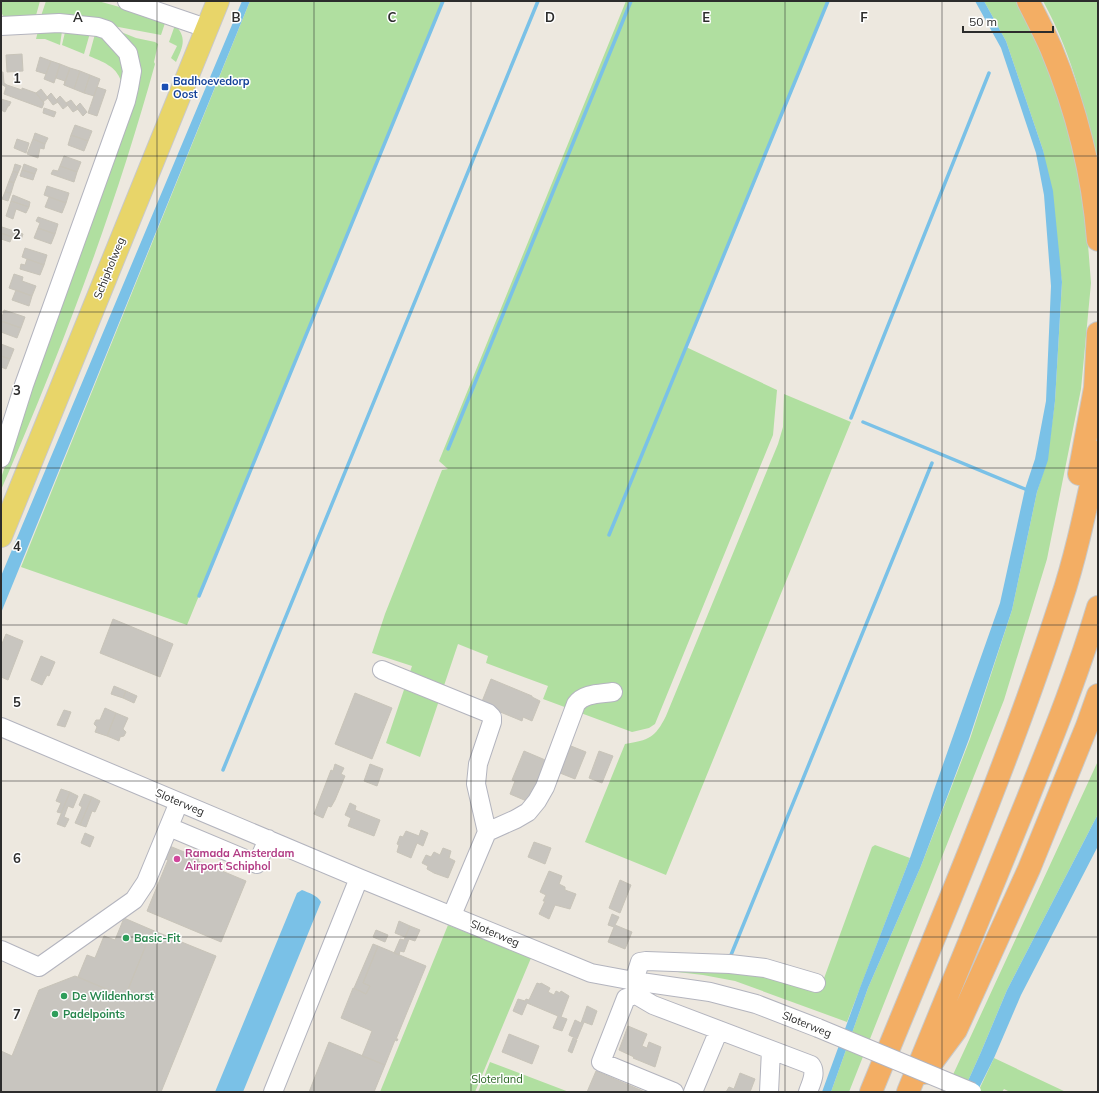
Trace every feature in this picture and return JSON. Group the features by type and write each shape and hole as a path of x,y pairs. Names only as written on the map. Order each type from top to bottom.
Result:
{"highway":[{"path":"1028,1 1051,48 1072,106 1086,158 1098,240"},
{"path":"1062,600 1076,492 1095,388 1098,333"},
{"path":"871,1092 975,840 1062,600 1086,510 1098,452"},
{"path":"909,1092 1054,734 1086,646 1098,607"},
{"path":"909,1092 956,1030 1029,869 1098,695"}],"main road":[{"name":"Schipholweg","path":"1,536 218,1"}],"street":[{"path":"127,1 206,28"},
{"path":"1,26 59,23 98,27 107,30 128,52 132,71 129,88 24,385 4,437 1,458"},
{"path":"382,670 488,713 492,717 492,722 478,764 476,784 487,832 452,915"},
{"path":"487,832 528,812 537,802 545,787 576,704 580,699 586,696 613,692"},
{"name":"Sloterweg","path":"1,727 359,878 591,972 635,988 710,992 756,1004 972,1092"},
{"path":"1,950 39,967 134,900 146,882 179,802"},
{"path":"169,828 257,864 268,839"},
{"path":"273,1092 359,878"},
{"path":"674,1092 601,1062 626,998 635,988 640,962 730,964 765,968 816,983"},
{"name":"Sloterweg","path":"635,988 653,1005 811,1065 814,1069 813,1078 808,1092"},
{"path":"692,1092 719,1030"},
{"path":"769,1092 771,1050"}],"green space":[{"path":"1,1 40,1 35,19 5,19 1,12"},
{"path":"46,1 98,1 134,11 165,23 161,35 76,19 40,19"},
{"path":"250,1 443,1 187,625 21,567"},
{"path":"626,1 828,1 686,347 777,390 773,435 655,724 649,728 632,732 543,699 548,686 486,663 488,656 458,644 420,757 386,743 412,666 372,653 385,614 442,470 448,469 439,461"},
{"path":"984,1 1019,1 1039,40 1070,128 1085,206 1091,283 1081,389 1047,559 1004,700 849,1092 831,1092 868,988 921,866 970,739 1012,610 1037,492 1047,460 1055,401 1062,282 1043,150 1006,41"},
{"path":"1043,1 1098,1 1098,177 1078,87 1063,44"},
{"path":"175,25 183,39 182,48 176,62 171,58 177,46 169,42"},
{"path":"116,30 136,38 158,44 154,62 155,64 105,226 86,280 45,386 1,490 1,478 56,316 134,100"},
{"path":"38,31 62,31 60,45 45,39 36,39"},
{"path":"65,32 90,33 84,54 62,45"},
{"path":"95,34 108,41 120,56 125,77 121,81 119,76 112,68 89,56"},
{"path":"784,394 851,422 666,875 585,842 625,744 650,737 655,733 666,716 778,444 783,427"},
{"path":"1098,761 1098,814 1007,990 963,1092 945,1092"},
{"path":"875,845 910,858 847,1022 735,981 703,975 643,968 734,968 819,992 872,847"},
{"path":"448,925 531,958 475,1092 380,1092"},
{"path":"994,1058 1066,1092 1010,1092 1004,1089 1002,1092 978,1092"},
{"name":"Sloterland","path":"490,1062 569,1092 478,1092"}],"water":[{"path":"242,1 250,1 1,613 1,576"},
{"path":"975,1 984,1 1006,41 1043,150 1053,191 1062,282 1055,401 1048,460 1037,492 1012,610 969,739 921,866 868,988 831,1092 822,1092 910,858 1000,603 1025,489 1035,459 1046,401 1051,286 1044,195 1036,153 1001,48"},
{"path":"1098,814 1098,846 1021,995 994,1058 977,1092 963,1092 1007,990"},
{"path":"302,890 315,896 321,902 243,1092 215,1092 297,893"}],"building":[{"path":"22,54 23,71 7,72 6,55"},
{"path":"40,57 51,61 46,74 36,71"},
{"path":"51,61 60,64 54,83 44,79"},
{"path":"60,64 70,68 64,85 65,81 56,78"},
{"path":"70,68 80,71 74,89 64,85"},
{"path":"80,71 90,75 84,93 74,89"},
{"path":"1,72 3,72 4,83 7,85 36,93 44,103 42,108 4,94 6,87 1,84"},
{"path":"90,75 100,79 94,96 84,93"},
{"path":"97,87 106,90 97,116 88,113"},
{"path":"41,89 48,98 43,102 36,93"},
{"path":"51,93 58,102 53,105 47,97"},
{"path":"60,96 68,105 63,109 56,100"},
{"path":"1,99 11,102 5,112 1,110"},
{"path":"71,100 78,109 73,112 66,103"},
{"path":"80,103 87,112 83,116 76,107"},
{"path":"44,108 56,112 54,117 43,113"},
{"path":"75,125 92,131 88,141 71,135"},
{"path":"35,133 48,138 45,144 33,139"},
{"path":"71,135 88,141 84,151 68,145"},
{"path":"17,139 29,143 26,153 14,148"},
{"path":"33,139 45,144 44,149 40,148 38,158 27,154"},
{"path":"64,156 81,162 77,172 60,166"},
{"path":"15,164 21,166 18,173 13,171"},
{"path":"24,164 37,169 35,174 22,170"},
{"path":"60,166 77,172 74,182 51,174 53,170 58,171"},
{"path":"22,170 35,174 33,180 20,176"},
{"path":"13,171 18,173 14,183 9,181"},
{"path":"9,181 14,183 11,193 5,192"},
{"path":"47,186 69,193 66,203 44,195"},
{"path":"5,192 11,193 8,201 2,199"},
{"path":"13,195 30,202 29,207 11,201"},
{"path":"49,197 66,203 62,213 45,207"},
{"path":"11,201 29,207 26,213 16,209 13,219 6,216"},
{"path":"38,217 58,224 55,234 38,228 40,223 36,221"},
{"path":"2,227 23,234 21,240 1,233"},
{"path":"38,228 55,234 51,244 34,238"},
{"path":"1,233 12,237 10,242 1,239"},
{"path":"25,248 47,255 44,265 22,257"},
{"path":"27,259 44,265 40,275 20,269 21,264 25,265"},
{"path":"14,274 23,277 22,281 36,286 32,296 9,288"},
{"path":"16,290 32,296 29,306 12,300"},
{"path":"4,310 25,317 21,328 1,321"},
{"path":"1,321 21,328 17,338 1,332"},
{"path":"1,344 14,349 10,359 1,356"},
{"path":"1,356 10,359 6,369 1,367"},
{"path":"113,619 173,644 160,677 100,653"},
{"path":"6,634 23,641 8,680 1,677 1,646"},
{"path":"41,656 55,662 49,676 47,675 42,685 31,680"},
{"path":"491,679 532,696 540,701 532,721 523,717 522,721 481,704"},
{"path":"114,686 126,691 123,698 111,694"},
{"path":"126,691 137,696 134,703 123,698"},
{"path":"355,693 392,708 372,759 335,744"},
{"path":"105,708 116,713 107,736 95,732 97,727 94,724 96,720 100,720"},
{"path":"64,710 71,712 65,727 57,725"},
{"path":"116,713 128,718 123,729 126,732 124,736 120,737 119,741 107,736"},
{"path":"571,746 586,752 575,779 560,773"},
{"path":"524,751 550,762 529,802 510,794 515,781 512,780"},
{"path":"599,751 613,756 602,783 589,778"},
{"path":"335,764 344,768 341,774 345,776 335,800 331,807 328,806 323,818 314,814 331,770 333,771"},
{"path":"370,764 383,769 377,786 364,781"},
{"path":"61,789 70,792 61,813 57,812 61,803 56,801"},
{"path":"70,792 78,796 73,808 68,806 64,817 69,819 65,827 57,824"},
{"path":"84,794 92,797 80,825 75,823 82,807 79,805"},
{"path":"92,797 100,801 95,812 92,811 86,827 80,825"},
{"path":"350,803 356,806 355,810 380,820 374,836 348,826 351,818 345,815"},
{"path":"421,830 428,833 423,846 417,843 411,858 397,852 399,845 397,844 400,836 403,837 406,831 419,836"},
{"path":"85,833 94,837 90,847 81,843"},
{"path":"534,842 551,848 545,864 528,857"},
{"path":"167,845 199,858 198,861 246,881 221,942 147,911 168,860 162,858"},
{"path":"443,848 451,851 449,858 455,861 448,878 427,869 428,866 422,863 426,855 431,857 434,852 440,855"},
{"path":"549,871 562,876 559,884 565,887 565,890 576,894 570,909 555,905 549,919 539,914 546,895 540,892"},
{"path":"620,880 631,885 620,913 609,908"},
{"path":"612,914 619,917 615,925 632,932 625,949 608,942 614,927 608,925"},
{"path":"124,918 152,930 125,997 78,977 87,955 95,958 104,936 115,940"},
{"path":"399,921 410,926 405,937 395,933"},
{"path":"410,926 420,930 415,941 409,939 404,952 400,951 399,955 394,953 400,939 404,940"},
{"path":"152,930 216,956 161,1092 1,1092 1,1051 12,1056 39,990 75,976 125,997"},
{"path":"376,930 388,935 385,942 373,937"},
{"path":"373,944 378,946 363,983 370,986 366,994 354,988"},
{"path":"378,946 426,966 396,1039 398,1039 397,1041 395,1040 385,1065 362,1056 372,1031 341,1018 353,988 366,994 370,986 363,983"},
{"path":"537,983 541,983 550,988 548,992 554,995 556,991 560,993 561,991 569,996 561,1017 567,1019 562,1031 553,1028 558,1016 527,1003 522,1015 513,1011 518,999 525,1001 526,999 529,1000"},
{"path":"587,1006 597,1011 592,1025 584,1022 577,1039 569,1035 575,1020 581,1023"},
{"path":"628,1026 647,1034 642,1046 647,1048 649,1042 661,1047 655,1067 633,1058 634,1057 619,1050"},
{"path":"509,1034 539,1046 532,1064 502,1052"},
{"path":"573,1038 577,1040 572,1053 568,1051"},
{"path":"329,1042 385,1065 374,1092 309,1092"},
{"path":"596,1071 645,1092 587,1092"},
{"path":"740,1073 755,1079 750,1092 726,1092 729,1087 734,1089"}],"waterway":[{"path":"199,596 443,1"},
{"path":"223,770 538,1"},
{"path":"448,449 631,1"},
{"path":"609,535 828,1"},
{"path":"851,418 989,73"},
{"path":"863,422 1025,489"},
{"path":"731,955 932,463"}],"place":[{"name":"Badhoevedorp Oost","path":"165,87"},
{"name":"Ramada Amsterdam Airport Schiphol","path":"177,859"},
{"name":"Basic-Fit","path":"126,938"},
{"name":"De Wildenhorst","path":"64,996"},
{"name":"Padelpoints","path":"55,1014"}]}
